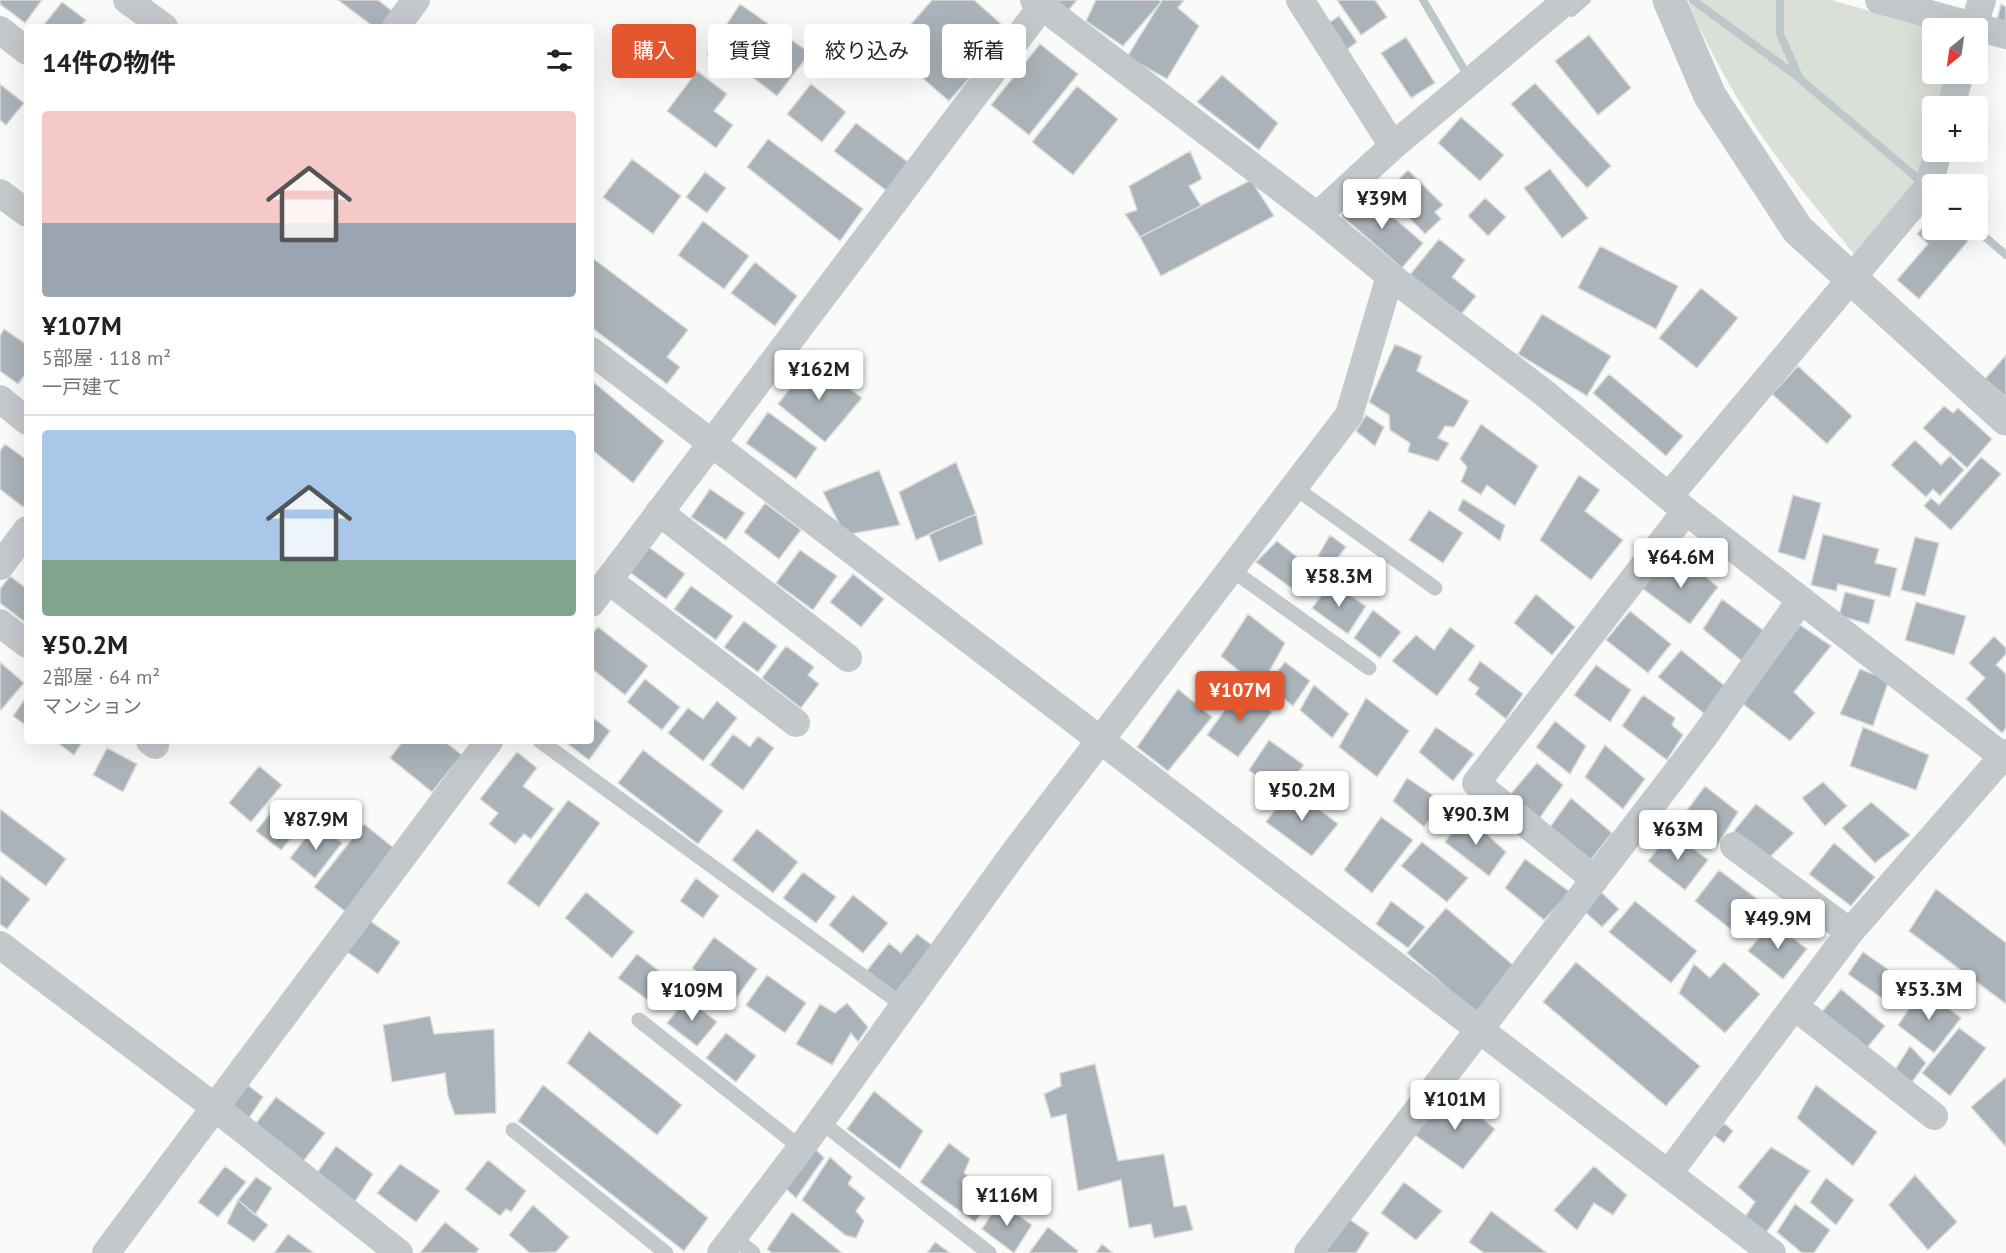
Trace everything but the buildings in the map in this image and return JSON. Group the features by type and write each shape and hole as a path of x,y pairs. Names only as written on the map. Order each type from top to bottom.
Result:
{"street":[{"path":"127,0 160,24"},
{"path":"398,24 416,0"},
{"path":"1300,0 1393,146"},
{"path":"1317,216 1393,146 1567,0"},
{"path":"1669,0 1710,96 1798,230 2006,419"},
{"path":"1879,0 1976,18"},
{"path":"594,599 1038,3 1543,392 1677,504 1800,601 2005,756 1850,932 1668,1174"},
{"path":"1988,25 2006,35"},
{"path":"0,30 24,49"},
{"path":"1593,878 1476,783 1677,504 1928,187 1935,162"},
{"path":"0,193 24,211"},
{"path":"736,1248 820,1121 1017,849 1349,415 1390,276"},
{"path":"594,353 1479,1032 1772,1253"},
{"path":"0,399 24,419"},
{"path":"659,512 848,658"},
{"path":"0,566 24,534"},
{"path":"608,580 796,723"},
{"path":"1308,1253 1479,1032 1593,878 1703,738 1800,601"},
{"path":"0,623 24,642"},
{"path":"106,1253 217,1109 487,744"},
{"path":"1734,846 1850,932"},
{"path":"0,945 217,1109 399,1253"},
{"path":"1794,1006 1934,1116"}],"lane":[{"path":"1294,487 1435,588"},
{"path":"1232,570 1369,668"},
{"path":"544,744 904,1006"},
{"path":"639,1020 801,1148"},
{"path":"820,1121 989,1253"},
{"path":"513,1130 666,1253"}],"shaded area":[{"path":"1688,0 1831,0 1922,25 1922,84 1950,84 1946,96 1922,96 1922,162 1927,162 1921,181 1856,256 1798,185 1745,111"}],"waterway":[{"path":"1423,0 1468,76"},
{"path":"1572,13 1587,0"},
{"path":"1693,0 1798,77"},
{"path":"1780,0 1780,34 1800,79 1922,182"},
{"path":"1988,239 2006,255"}]}
